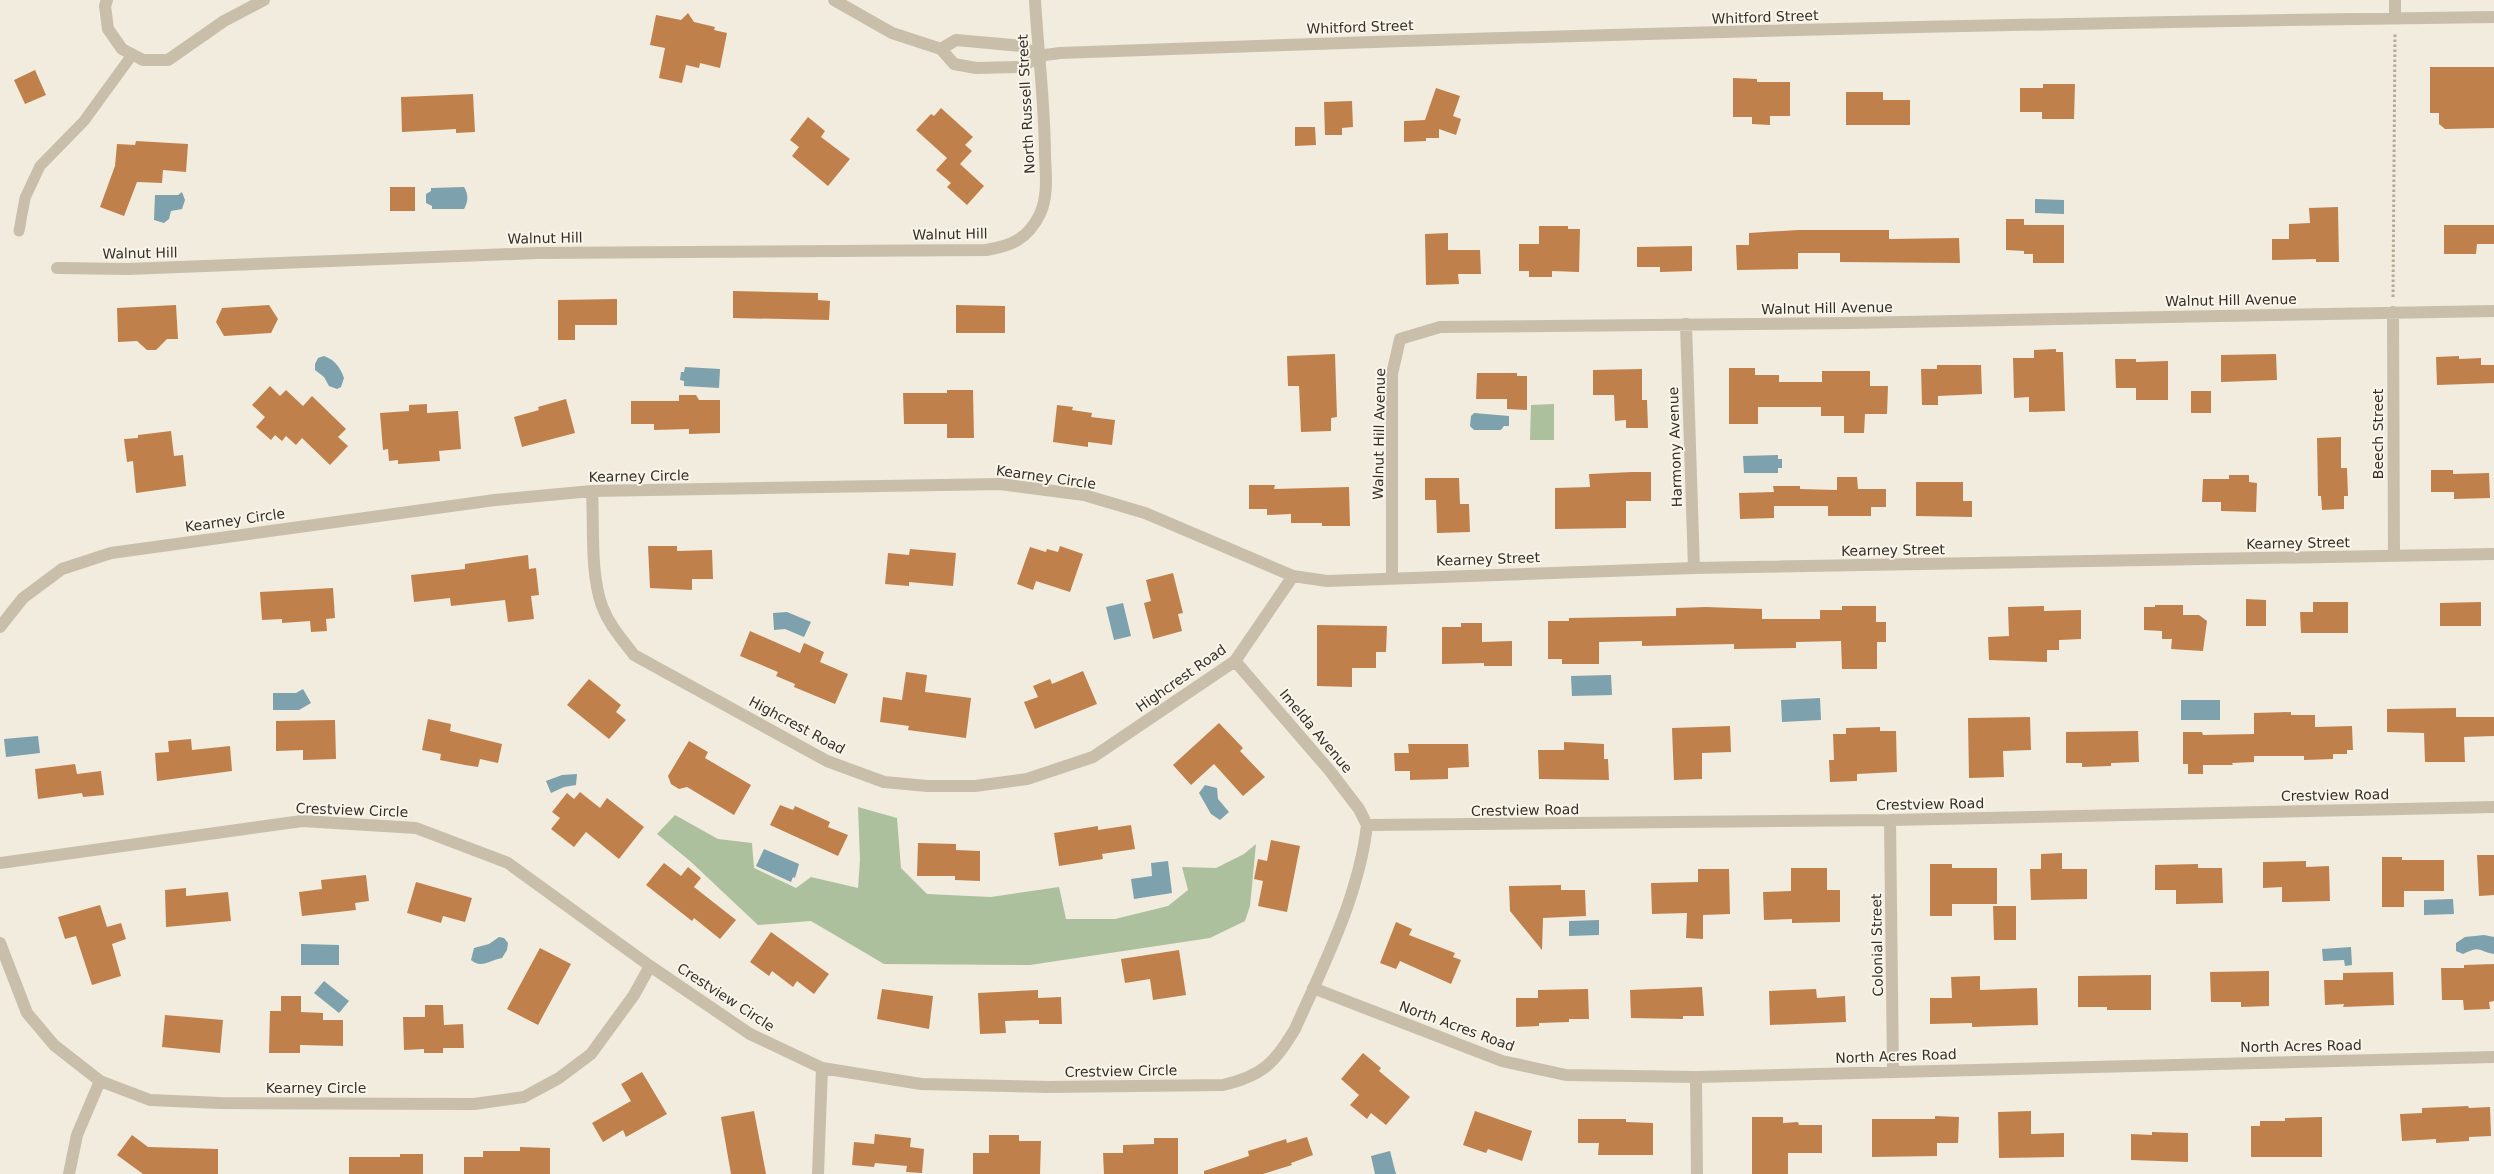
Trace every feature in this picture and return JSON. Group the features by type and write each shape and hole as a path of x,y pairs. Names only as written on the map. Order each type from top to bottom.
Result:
{"street":[{"path":"107,0 105,6 108,29 122,49 143,60 168,60 224,21 264,0"},
{"name":"Whitford Street","path":"834,0 850,11 892,33 940,49 954,64 976,68 1022,67 1038,56 1060,53 1399,40 2494,17"},
{"name":"North Russell Street","path":"1029,232 1041,213 1046,190 1045,119 1038,56 1035,0"},
{"path":"2395,0 2395,18"},
{"path":"940,49 956,40 1022,46 1038,56"},
{"name":"Walnut Hill","path":"57,268 128,269 548,253 986,250 1009,246 1029,232"},
{"name":"Walnut Hill Avenue","path":"1392,577 1392,374 1400,339 1440,327 2494,311"},
{"name":"Beech Street","path":"2393,312 2394,556"},
{"name":"Harmony Avenue","path":"1686,324 1694,568"},
{"name":"Kearney Circle","path":"0,627 23,598 62,569 111,553 494,500 592,491 1000,484 1084,495 1145,513 1293,576"},
{"name":"Highcrest Road","path":"592,491 596,582 602,606 612,627 634,655 827,761 884,782 927,786 984,785 1027,780 1093,757 1235,661 1293,576"},
{"name":"Kearney Street","path":"1293,576 1327,580 1694,568 2494,554"},
{"name":"Imelda Avenue","path":"1235,661 1330,771 1359,809 1367,825"},
{"name":"Crestview Road","path":"1367,825 1890,820 2494,807"},
{"name":"Colonial Street","path":"1890,820 1893,1070"},
{"name":"Crestview Circle","path":"0,863 302,821 416,828 508,863 650,966 750,1034 822,1068 921,1084 1049,1087 1223,1085 1247,1080 1267,1067 1283,1050 1313,988 1354,888 1364,852 1367,825"},
{"name":"Kearney Circle","path":"0,943 27,1013 54,1045 100,1080 150,1100 220,1103 474,1104 524,1097 559,1078 591,1054 634,995 650,966"},
{"name":"North Acres Road","path":"1313,988 1502,1061 1566,1074 1696,1077 1893,1070 2494,1057"},
{"path":"818,1174 822,1068"},
{"path":"1696,1077 1697,1174"},
{"path":"69,1174 77,1135 100,1080"}],"lane":[{"path":"19,231 25,198 40,166 84,121 132,55"}],"path":[{"path":"2393,312 2395,18"}],"green space":[{"path":"1554,404 1554,440 1530,440 1531,405"},
{"path":"858,807 897,818 901,868 927,894 991,897 1059,887 1066,919 1115,919 1168,906 1188,890 1182,867 1216,868 1244,854 1256,844 1250,906 1245,921 1210,938 1030,965 884,964 811,921 758,925 690,861 657,834 675,815 718,839 752,843 754,868 796,888 811,877 858,888 860,860"}],"water":[{"path":"464,187 467,198 464,209 432,209 432,206 426,203 426,194 431,191 431,188"},
{"path":"182,192 185,200 182,209 171,211 169,219 164,223 154,220 155,195 178,195"},
{"path":"2035,199 2064,200 2064,214 2035,213"},
{"path":"324,356 337,364 341,370 344,378 341,387 337,389 329,386 324,377 315,370 318,358"},
{"path":"685,367 720,369 719,388 684,386 684,381 680,380 681,372 684,372"},
{"path":"1474,413 1509,416 1509,426 1504,426 1501,430 1474,430 1470,426 1471,416"},
{"path":"1778,455 1778,459 1782,459 1782,468 1778,468 1778,473 1744,473 1743,456"},
{"path":"1123,603 1131,636 1114,640 1106,607"},
{"path":"787,612 811,622 804,637 785,629 774,630 773,613"},
{"path":"1611,675 1612,695 1572,696 1571,676"},
{"path":"303,689 311,703 299,710 273,710 273,693 296,693"},
{"path":"1820,698 1821,720 1782,722 1781,700"},
{"path":"2181,700 2220,700 2220,720 2181,720"},
{"path":"38,736 40,753 6,757 4,739"},
{"path":"577,774 576,785 564,787 551,793 546,781 562,775"},
{"path":"1205,785 1217,788 1218,799 1229,812 1220,820 1211,814 1199,793"},
{"path":"764,849 799,864 795,878 793,877 791,882 756,866"},
{"path":"1168,861 1172,893 1134,899 1131,879 1152,876 1151,863"},
{"path":"2453,899 2454,914 2424,915 2424,900"},
{"path":"1599,920 1599,935 1569,936 1569,921"},
{"path":"2484,935 2494,937 2494,954 2479,949 2463,954 2456,951 2456,943 2465,937"},
{"path":"499,937 504,938 508,943 507,950 502,958 482,964 471,960 474,948 489,944"},
{"path":"301,944 339,945 339,965 301,965"},
{"path":"2351,947 2352,965 2345,966 2344,960 2323,961 2322,949"},
{"path":"324,981 349,1001 339,1013 314,993"},
{"path":"1390,1151 1396,1174 1375,1174 1371,1156"}],"building":[{"path":"688,13 694,22 715,27 714,30 727,33 720,68 700,63 699,68 686,65 682,83 659,78 665,48 650,45 656,15 681,20"},
{"path":"2430,67 2494,67 2494,128 2445,129 2439,124 2439,113 2430,113"},
{"path":"35,70 46,95 25,104 14,80"},
{"path":"1733,78 1757,79 1757,82 1790,82 1790,116 1770,116 1770,125 1752,124 1752,117 1733,117"},
{"path":"2043,84 2075,84 2074,119 2042,119 2042,112 2020,112 2020,88 2043,88"},
{"path":"1436,88 1460,96 1453,116 1461,119 1456,135 1439,129 1439,138 1426,138 1426,141 1404,142 1404,121 1425,120"},
{"path":"1846,92 1883,92 1883,100 1910,100 1910,125 1846,125"},
{"path":"473,94 475,132 456,133 456,129 402,132 401,97"},
{"path":"1352,101 1353,127 1342,128 1342,135 1325,135 1324,102"},
{"path":"941,108 973,137 965,145 972,151 960,164 984,186 967,205 947,187 951,183 936,170 947,158 916,130 931,114 934,116"},
{"path":"808,117 825,131 821,137 850,159 828,186 792,156 799,147 790,140"},
{"path":"1295,127 1315,127 1316,145 1295,146"},
{"path":"136,141 188,144 186,172 163,170 162,183 137,182 124,216 100,207 115,166 117,144 135,145"},
{"path":"390,187 415,187 415,211 390,211"},
{"path":"2338,207 2339,262 2316,262 2316,259 2272,260 2272,239 2289,239 2289,224 2310,223 2309,208"},
{"path":"2006,219 2024,219 2024,225 2064,225 2064,263 2033,263 2033,254 2024,254 2024,251 2006,250"},
{"path":"2444,225 2494,225 2494,244 2477,244 2476,254 2444,254"},
{"path":"1539,226 1568,226 1568,229 1580,229 1579,272 1552,271 1552,277 1529,277 1529,271 1519,271 1519,244 1539,244"},
{"path":"1798,230 1889,230 1889,239 1959,238 1960,263 1840,262 1840,253 1798,253 1798,269 1737,270 1736,245 1749,245 1749,233"},
{"path":"1448,233 1448,250 1480,250 1481,274 1458,274 1459,284 1426,285 1425,234"},
{"path":"1692,246 1692,271 1660,272 1660,267 1637,267 1637,247"},
{"path":"733,291 818,293 818,300 830,301 829,320 733,318"},
{"path":"617,299 617,325 575,325 575,340 558,340 558,300"},
{"path":"176,305 178,339 167,339 156,350 147,350 137,341 118,342 117,308"},
{"path":"269,305 278,319 271,333 224,336 216,322 222,308"},
{"path":"956,305 1005,306 1005,333 956,333"},
{"path":"2056,349 2056,352 2063,352 2065,411 2029,412 2029,397 2014,398 2013,358 2034,358 2034,350"},
{"path":"1335,354 1337,417 1331,418 1331,431 1301,432 1299,386 1288,386 1287,356"},
{"path":"2276,354 2277,380 2221,382 2221,355"},
{"path":"2459,356 2459,359 2481,358 2481,365 2494,365 2494,383 2437,385 2436,357"},
{"path":"2115,359 2136,359 2136,362 2168,361 2168,400 2136,400 2136,388 2116,388"},
{"path":"1937,365 1981,365 1982,394 1938,396 1938,405 1922,405 1921,369 1937,369"},
{"path":"1729,368 1755,368 1755,375 1779,375 1779,382 1822,382 1822,371 1870,371 1870,386 1888,386 1887,414 1865,414 1864,433 1844,433 1844,416 1821,416 1821,407 1758,407 1758,424 1729,424"},
{"path":"1642,369 1642,400 1647,400 1648,428 1626,428 1626,420 1615,421 1614,395 1593,395 1593,370"},
{"path":"1477,373 1517,373 1517,376 1527,376 1527,410 1507,409 1507,399 1476,399"},
{"path":"270,386 280,396 286,390 303,406 312,396 346,429 338,437 348,446 330,465 302,438 296,445 286,436 282,441 275,435 271,440 256,427 265,417 252,405"},
{"path":"947,390 973,390 974,438 947,438 947,424 904,424 903,393 947,393"},
{"path":"2191,391 2211,391 2211,413 2191,413"},
{"path":"679,395 696,395 699,400 720,400 720,433 689,434 689,429 654,430 654,424 631,424 631,401 679,401"},
{"path":"566,399 575,433 522,447 514,417 539,410 538,407"},
{"path":"427,404 427,413 458,411 461,449 439,451 440,461 398,464 398,460 389,461 388,449 383,450 380,413 409,411 409,405"},
{"path":"1057,405 1073,407 1072,410 1092,413 1091,417 1115,420 1112,445 1088,442 1088,447 1053,442"},
{"path":"171,431 174,456 183,455 186,486 136,493 133,461 127,462 124,439 138,438 138,435"},
{"path":"2341,437 2341,468 2347,468 2348,496 2344,496 2344,509 2322,510 2321,496 2318,496 2317,438"},
{"path":"2431,470 2453,470 2453,474 2489,473 2490,498 2454,499 2454,492 2431,492"},
{"path":"1651,472 1651,501 1626,501 1626,528 1555,529 1555,488 1590,487 1589,474"},
{"path":"2229,475 2249,475 2249,482 2257,483 2256,512 2221,511 2221,502 2202,502 2203,479 2229,479"},
{"path":"1837,477 1857,477 1858,489 1886,489 1886,507 1871,507 1871,516 1828,516 1828,506 1774,506 1774,518 1740,519 1739,493 1774,492 1773,486 1800,486 1800,489 1837,490"},
{"path":"1425,478 1459,478 1460,504 1469,504 1470,532 1437,533 1436,500 1425,500"},
{"path":"1916,482 1963,482 1963,501 1972,501 1972,517 1916,516"},
{"path":"1249,485 1275,485 1274,489 1349,487 1350,526 1322,526 1322,523 1291,523 1291,514 1267,515 1267,509 1249,509"},
{"path":"648,546 677,546 677,551 712,550 713,579 692,579 692,590 650,588"},
{"path":"1060,546 1083,554 1070,592 1036,581 1033,590 1017,584 1030,547 1046,552 1047,549 1058,552"},
{"path":"910,549 956,553 953,586 909,582 909,586 885,584 888,553 909,555"},
{"path":"528,555 529,569 536,568 539,595 531,596 534,619 508,622 505,600 451,606 450,598 414,602 411,575 465,569 465,564"},
{"path":"1173,573 1183,613 1178,614 1182,631 1153,639 1144,603 1151,601 1146,580"},
{"path":"333,588 335,618 326,619 327,631 311,632 310,621 282,623 282,619 262,620 260,592"},
{"path":"2246,599 2266,600 2266,626 2246,626"},
{"path":"2313,602 2348,602 2348,633 2301,633 2300,612 2313,612"},
{"path":"2481,602 2481,626 2440,626 2440,603"},
{"path":"2155,605 2183,605 2183,615 2199,615 2207,621 2203,651 2171,649 2172,639 2162,639 2162,631 2144,630 2144,607 2155,607"},
{"path":"1842,606 1876,606 1876,622 1886,622 1886,642 1877,642 1877,669 1842,669 1841,641 1796,642 1796,648 1734,649 1734,644 1642,646 1642,641 1599,642 1599,664 1562,664 1562,659 1548,659 1548,621 1569,621 1569,618 1676,616 1676,608 1706,607 1762,609 1762,619 1820,619 1820,610 1842,610"},
{"path":"2044,606 2044,611 2081,610 2081,639 2059,640 2059,650 2047,650 2047,662 1989,660 1988,637 2009,636 2008,607"},
{"path":"1461,623 1482,623 1482,642 1512,641 1512,666 1484,666 1484,663 1442,664 1442,627 1461,627"},
{"path":"1317,625 1387,626 1386,652 1376,652 1376,668 1352,668 1352,687 1317,686"},
{"path":"750,631 800,653 804,643 824,652 820,662 848,674 835,704 794,687 795,684 776,676 778,672 740,656"},
{"path":"1083,671 1097,704 1035,729 1024,702 1038,697 1033,686 1050,679 1052,684"},
{"path":"906,672 927,675 925,692 971,698 966,738 908,730 909,726 880,722 883,697 902,700"},
{"path":"589,679 621,705 616,712 626,720 609,739 567,705"},
{"path":"2456,708 2456,717 2494,717 2494,736 2464,737 2465,762 2425,762 2424,733 2387,732 2387,709"},
{"path":"2291,712 2291,715 2315,715 2315,727 2352,726 2353,750 2347,750 2347,754 2333,754 2333,759 2304,760 2304,756 2254,756 2254,762 2232,763 2233,765 2203,765 2203,774 2188,774 2188,764 2183,764 2183,732 2202,732 2203,735 2254,734 2254,713"},
{"path":"2030,717 2031,750 2003,751 2004,777 1969,778 1968,718"},
{"path":"428,719 451,724 450,731 502,744 498,763 480,759 478,767 465,765 440,760 441,754 422,750"},
{"path":"335,720 336,759 303,760 303,750 276,751 276,721"},
{"path":"1219,723 1243,748 1240,751 1265,777 1243,796 1214,764 1191,785 1173,765"},
{"path":"1730,726 1731,752 1702,753 1702,779 1674,780 1672,728"},
{"path":"1880,727 1880,731 1896,731 1897,772 1857,774 1857,781 1830,782 1829,760 1834,760 1833,734 1846,734 1846,728"},
{"path":"2138,731 2139,762 2111,763 2111,766 2082,767 2082,763 2066,763 2066,732"},
{"path":"191,739 192,750 230,746 232,771 157,781 155,753 169,752 168,741"},
{"path":"689,741 708,752 705,758 751,785 734,815 687,787 679,789 671,784 668,776"},
{"path":"1564,742 1604,744 1604,759 1608,759 1609,780 1539,779 1538,750 1564,750"},
{"path":"1408,744 1468,744 1469,767 1448,768 1448,779 1410,780 1410,771 1395,771 1394,753 1409,753"},
{"path":"75,764 77,774 101,771 104,795 83,797 82,793 38,799 35,769"},
{"path":"580,792 600,808 607,798 644,827 619,859 586,832 574,847 551,829 560,818 552,812 567,793 574,799"},
{"path":"780,805 793,810 795,806 830,822 828,827 848,835 838,856 770,825"},
{"path":"1131,825 1135,849 1102,854 1103,859 1059,866 1054,833 1098,826 1098,830"},
{"path":"1271,840 1300,846 1287,912 1258,906 1263,881 1254,879 1258,859 1267,861"},
{"path":"918,843 956,844 956,850 980,851 980,881 955,880 955,876 917,876"},
{"path":"2062,853 2062,869 2087,869 2087,899 2031,900 2030,869 2041,869 2041,854"},
{"path":"2477,855 2494,855 2494,895 2479,896"},
{"path":"2382,857 2402,857 2402,860 2444,860 2444,891 2404,891 2404,907 2382,907"},
{"path":"2306,861 2306,867 2329,866 2330,901 2282,902 2282,887 2263,888 2263,862"},
{"path":"664,863 681,876 688,867 701,878 694,887 736,920 720,939 694,918 692,921 646,885"},
{"path":"1930,864 1952,864 1952,868 1997,868 1997,904 1952,904 1952,916 1930,916"},
{"path":"2198,864 2198,868 2222,868 2223,903 2176,904 2176,890 2155,890 2155,865"},
{"path":"1791,868 1827,868 1827,890 1840,890 1840,922 1792,923 1792,919 1764,920 1763,892 1791,891"},
{"path":"1698,869 1729,869 1730,914 1703,915 1703,939 1686,938 1687,913 1652,914 1651,883 1698,882"},
{"path":"366,875 369,901 355,903 356,910 302,916 299,892 322,889 321,880"},
{"path":"416,882 472,898 465,922 443,916 441,923 407,913"},
{"path":"1561,885 1561,890 1585,890 1586,916 1543,918 1542,950 1510,911 1509,886"},
{"path":"186,888 186,896 228,892 231,921 166,927 165,890"},
{"path":"100,905 107,927 121,923 126,939 112,944 121,976 92,985 76,936 65,939 58,917"},
{"path":"1993,906 2016,906 2016,940 1994,940"},
{"path":"1396,922 1412,929 1409,935 1455,953 1453,957 1461,960 1451,984 1400,961 1396,969 1380,963"},
{"path":"771,932 829,974 814,994 797,981 793,987 772,971 769,976 750,962"},
{"path":"540,948 571,964 538,1025 507,1009"},
{"path":"1179,950 1186,995 1153,1000 1150,979 1125,983 1121,959"},
{"path":"2494,964 2494,1001 2489,1002 2490,1009 2464,1010 2463,1000 2442,1000 2441,968 2464,968 2464,965"},
{"path":"2269,971 2269,1006 2241,1007 2241,1002 2211,1002 2210,972"},
{"path":"2393,972 2394,1005 2343,1007 2344,1004 2325,1005 2324,980 2343,980 2343,973"},
{"path":"2151,975 2151,1010 2107,1010 2107,1007 2078,1007 2078,976"},
{"path":"1980,976 1980,990 2037,988 2038,1025 1972,1027 1972,1023 1930,1024 1930,998 1952,998 1951,977"},
{"path":"1702,987 1704,1016 1683,1016 1683,1019 1631,1018 1630,990"},
{"path":"882,989 933,996 929,1029 877,1019"},
{"path":"1588,989 1589,1019 1569,1019 1569,1022 1539,1023 1539,1026 1516,1027 1516,998 1538,998 1538,990"},
{"path":"1816,989 1817,998 1845,996 1846,1022 1770,1025 1769,991"},
{"path":"1038,990 1038,998 1061,997 1062,1024 1039,1024 1039,1020 1005,1021 1006,1033 980,1034 978,993"},
{"path":"281,996 301,996 301,1012 323,1013 323,1020 343,1020 343,1046 300,1045 300,1053 269,1053 270,1011 281,1011"},
{"path":"425,1005 443,1005 444,1025 463,1024 464,1048 443,1048 443,1053 424,1053 424,1049 404,1050 403,1017 425,1017"},
{"path":"165,1015 223,1020 220,1053 162,1047"},
{"path":"1363,1053 1381,1068 1379,1071 1410,1097 1386,1125 1371,1113 1367,1119 1350,1105 1359,1095 1341,1079"},
{"path":"642,1072 667,1114 626,1137 623,1130 603,1142 592,1123 631,1101 621,1084"},
{"path":"2468,1106 2469,1108 2490,1107 2491,1136 2469,1137 2469,1141 2436,1143 2436,1139 2402,1141 2400,1114 2422,1113 2422,1108"},
{"path":"754,1111 766,1174 731,1174 721,1117"},
{"path":"1475,1111 1532,1131 1522,1161 1488,1149 1486,1153 1463,1145"},
{"path":"2031,1111 2031,1134 2064,1133 2064,1157 1999,1158 1998,1112"},
{"path":"1935,1116 1959,1117 1958,1143 1937,1143 1937,1156 1872,1157 1872,1119 1935,1119"},
{"path":"1752,1117 1783,1117 1783,1123 1798,1122 1799,1125 1822,1125 1822,1153 1788,1153 1788,1174 1752,1174"},
{"path":"2322,1117 2322,1157 2251,1157 2251,1126 2260,1126 2260,1121 2285,1121 2285,1118"},
{"path":"1578,1119 1626,1119 1626,1122 1653,1123 1653,1155 1598,1155 1599,1143 1578,1143"},
{"path":"2152,1132 2188,1133 2188,1162 2131,1160 2131,1134 2152,1135"},
{"path":"875,1134 911,1138 910,1147 924,1149 922,1173 906,1172 907,1166 875,1163 874,1167 852,1165 854,1142 874,1144"},
{"path":"132,1135 148,1147 218,1149 218,1174 143,1174 117,1155"},
{"path":"989,1135 1019,1135 1019,1141 1041,1141 1040,1174 973,1174 973,1153 989,1153"},
{"path":"1307,1137 1313,1155 1291,1163 1292,1165 1263,1174 1204,1174 1204,1171 1249,1156 1248,1151 1286,1139 1287,1143"},
{"path":"1154,1138 1178,1138 1178,1174 1104,1174 1103,1153 1123,1153 1123,1145 1154,1144"},
{"path":"520,1147 550,1148 550,1174 464,1174 464,1157 483,1157 483,1151 520,1151"},
{"path":"400,1154 423,1154 423,1174 349,1174 349,1157 400,1157"}]}
